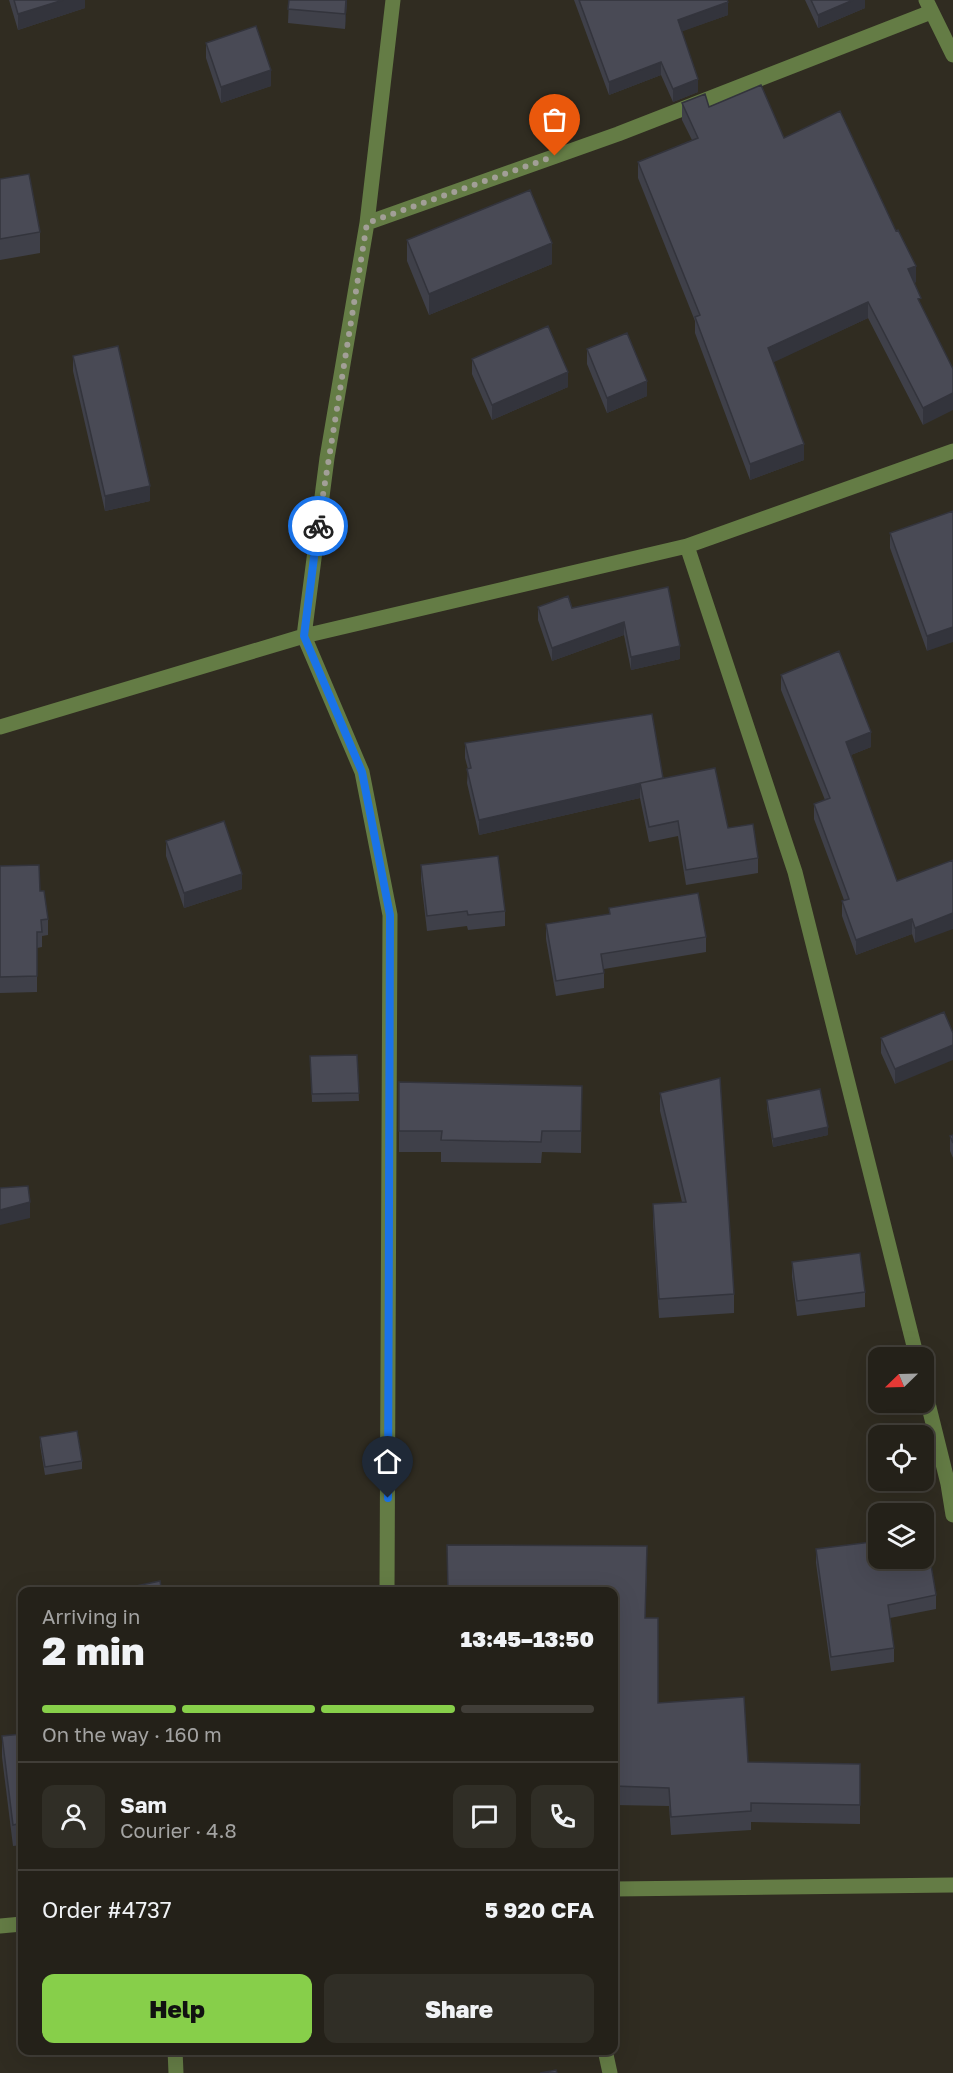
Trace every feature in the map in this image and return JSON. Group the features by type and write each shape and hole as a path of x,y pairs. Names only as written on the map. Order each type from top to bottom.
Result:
{"street":[{"path":"387,1587 390,915 362,772 304,636 327,458 367,223 393,0"},
{"path":"367,223 618,134 928,6 953,55"},
{"path":"0,727 304,636 687,546 953,451"},
{"path":"687,546 795,872 914,1347"},
{"path":"931,1413 951,1483 953,1515"},
{"path":"618,1889 953,1885"},
{"path":"0,1926 18,1924"},
{"path":"175,2055 176,2073"},
{"path":"606,2055 610,2073"}],"building":[{"path":"14,0 63,0 18,14"},
{"path":"289,0 346,0 345,14 288,9"},
{"path":"579,0 727,0 728,2 678,20 698,79 673,89 661,62 609,82"},
{"path":"811,0 853,0 818,15"},
{"path":"256,26 271,70 221,87 206,43"},
{"path":"761,85 784,138 840,111 896,231 898,230 916,266 908,269 921,298 918,299 953,369 953,393 923,408 868,302 768,348 804,444 750,464 695,317 700,315 638,162 698,138 682,103 705,94 709,107"},
{"path":"29,174 40,232 0,239 0,179"},
{"path":"530,190 552,243 429,294 407,240"},
{"path":"548,326 568,372 492,405 472,359"},
{"path":"627,333 647,381 607,398 587,349"},
{"path":"118,346 150,486 105,496 73,356"},
{"path":"953,511 953,627 927,636 890,533"},
{"path":"668,587 680,646 631,657 624,622 552,648 538,607 568,596 572,608"},
{"path":"839,651 871,732 846,742 897,881 953,860 953,913 915,928 912,919 856,940 842,901 849,899 814,804 830,798 781,675"},
{"path":"652,714 663,778 479,820 467,769 471,768 465,743"},
{"path":"715,768 728,828 753,824 758,858 686,870 678,821 649,827 640,783"},
{"path":"224,821 242,874 184,893 166,841"},
{"path":"498,856 505,911 468,915 467,911 427,916 421,865"},
{"path":"39,865 40,891 44,891 48,919 41,920 42,932 37,932 37,976 0,977 0,866"},
{"path":"698,893 706,937 601,954 604,973 556,981 546,924 610,914 609,908"},
{"path":"944,1012 953,1033 953,1045 895,1069 881,1038"},
{"path":"357,1055 359,1093 312,1094 310,1056"},
{"path":"720,1078 734,1294 659,1299 653,1204 686,1202 660,1093"},
{"path":"399,1082 582,1086 581,1131 542,1131 541,1142 441,1140 442,1131 399,1131"},
{"path":"820,1089 828,1127 773,1139 767,1100"},
{"path":"28,1186 30,1202 0,1210 0,1188"},
{"path":"860,1253 865,1292 797,1301 792,1262"},
{"path":"77,1431 82,1461 45,1467 40,1437"},
{"path":"868,1542 868,1569 932,1569 936,1595 888,1605 894,1648 831,1657 816,1549"},
{"path":"447,1545 647,1546 645,1618 658,1618 658,1703 744,1697 748,1762 860,1764 860,1805 751,1803 751,1811 671,1817 669,1788 618,1786 618,1587 448,1587"},
{"path":"160,1581 161,1587 132,1587"},
{"path":"18,1734 18,1824 13,1825 2,1736"},
{"path":"556,2070 557,2073 540,2073"}],"way so far":[{"path":"318,526 327,458 367,223 555,156"}],"route":[{"path":"318,526 304,636 362,772 390,915 388,1498"}]}
